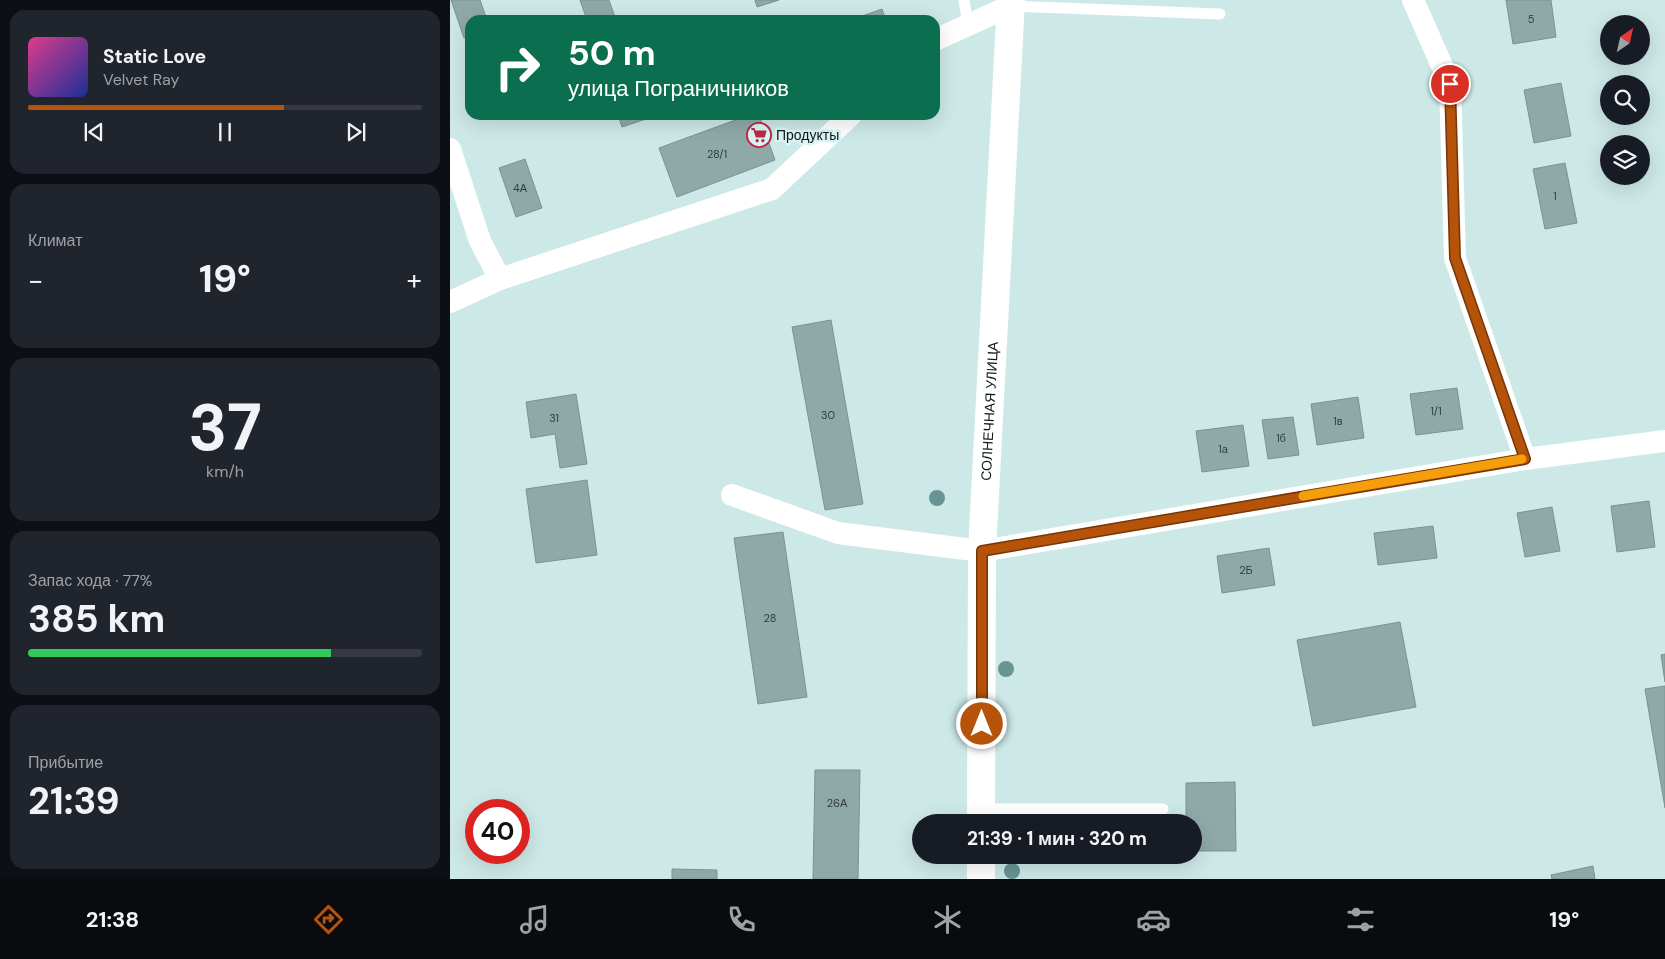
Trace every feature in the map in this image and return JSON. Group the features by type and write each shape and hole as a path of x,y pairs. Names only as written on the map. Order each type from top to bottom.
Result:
{"street":[{"path":"1413,0 1450,84 1455,258 1525,459"},
{"path":"940,38 1010,3"},
{"name":"СОЛНЕЧНАЯ УЛИЦА","path":"982,814 982,551 1010,3"},
{"path":"450,302 500,279 772,189 847,120"},
{"path":"450,149 480,241 500,279"},
{"path":"732,495 838,533 982,551 1525,459 1665,441"},
{"path":"982,864 982,879"}],"lane":[{"path":"964,0 968,25"},
{"path":"1010,3 1220,14"},
{"path":"1034,814 1163,809"}],"building":[{"path":"451,0 480,0 485,15 465,15 464,38"},
{"path":"580,0 609,0 614,15 585,15"},
{"path":"755,0 779,0 757,7"},
{"path":"1506,0 1551,0 1556,37 1513,44"},
{"path":"882,9 884,15 865,15"},
{"path":"1561,83 1571,136 1534,143 1524,90"},
{"path":"620,120 643,120 622,127"},
{"path":"735,120 761,120 775,160 677,197 659,148"},
{"path":"525,159 542,208 516,217 499,168"},
{"path":"1565,163 1577,223 1545,229 1533,169"},
{"path":"831,320 863,504 825,510 792,327"},
{"path":"1457,388 1463,429 1416,435 1410,394"},
{"path":"576,394 587,464 560,468 555,434 531,438 526,402"},
{"path":"1358,397 1364,438 1317,445 1311,404"},
{"path":"1293,417 1299,455 1268,459 1262,420"},
{"path":"1243,425 1249,466 1202,472 1196,431"},
{"path":"587,480 597,555 536,563 526,489"},
{"path":"1649,501 1655,547 1617,552 1611,506"},
{"path":"1552,507 1560,551 1525,557 1517,513"},
{"path":"1433,526 1437,558 1378,565 1374,533"},
{"path":"783,532 807,697 758,704 734,538"},
{"path":"1269,548 1275,585 1222,593 1217,556"},
{"path":"1400,622 1416,707 1313,726 1297,640"},
{"path":"1665,654 1665,682 1661,655"},
{"path":"1665,686 1665,808 1645,689"},
{"path":"815,770 860,770 858,879 813,879"},
{"path":"1235,782 1236,851 1202,851 1202,814 1186,814 1186,783"},
{"path":"1593,866 1595,879 1552,879 1551,875"},
{"path":"672,869 717,870 717,879 672,879"}],"slow traffic":[{"path":"1303,496 1522,459"}],"place":[{"name":"Продукты","path":"759,135"}],"route":[{"path":"982,724 982,551 1525,459 1455,258 1450,84"}]}
